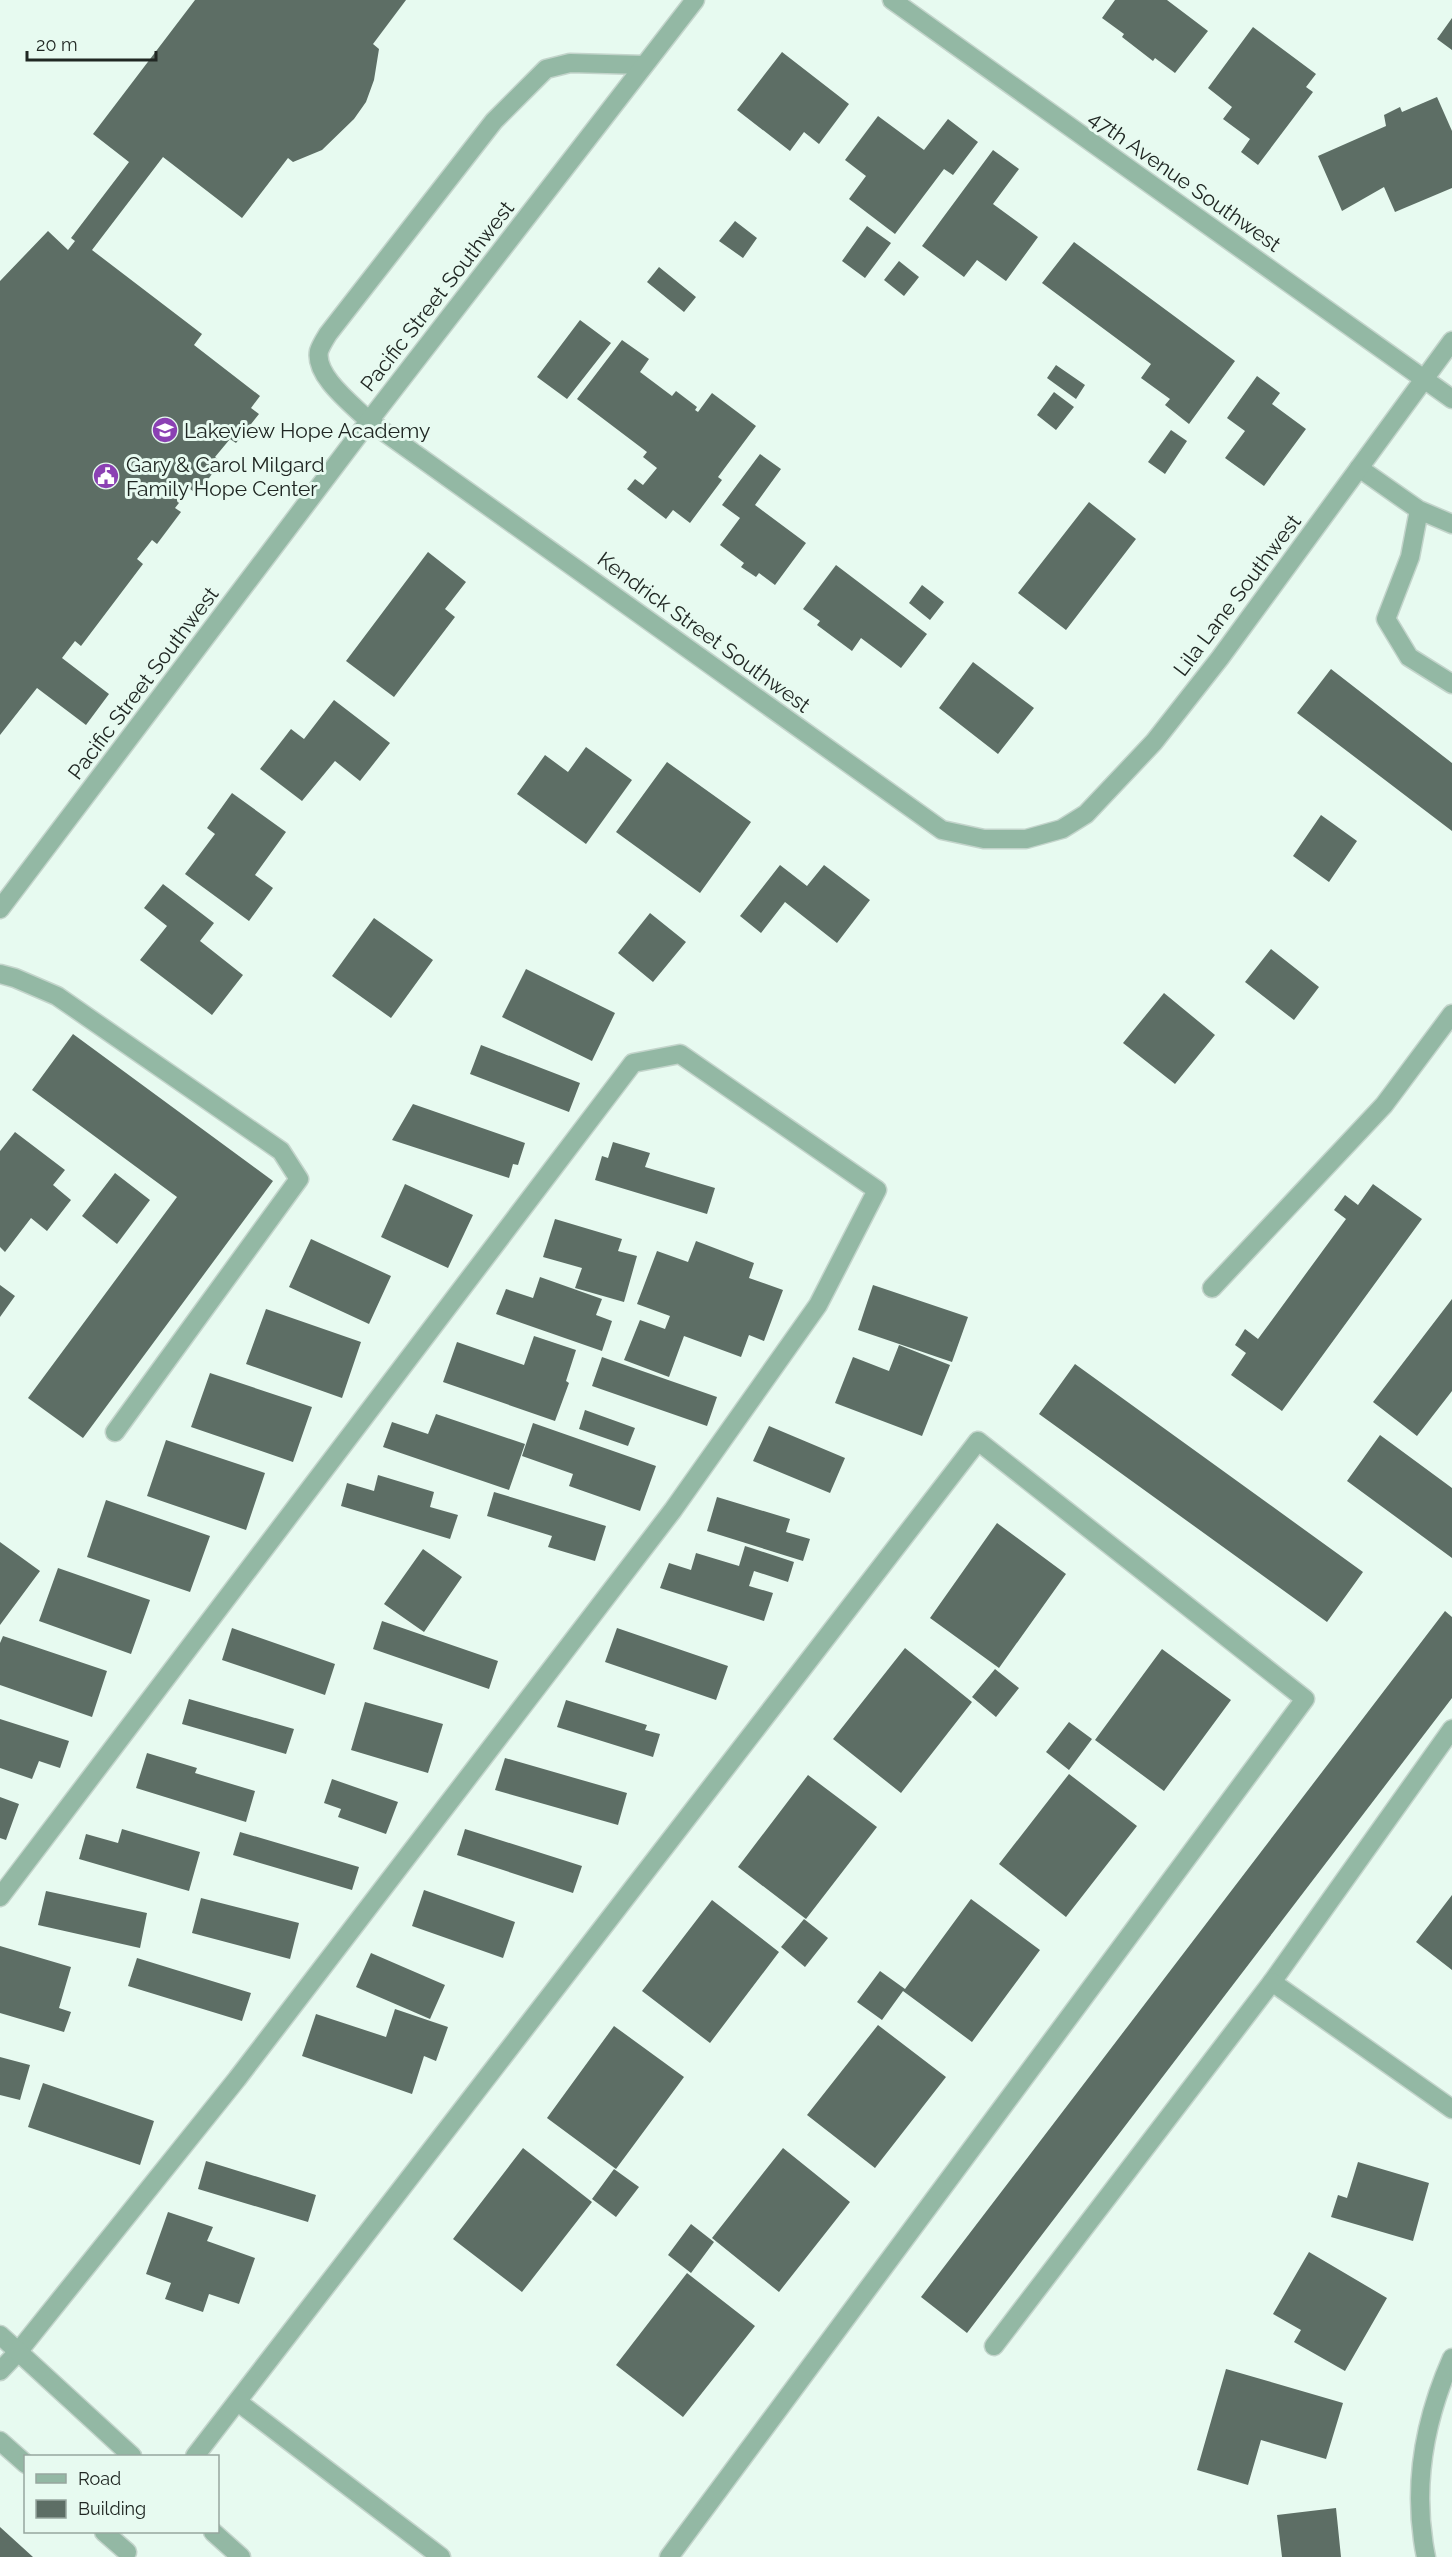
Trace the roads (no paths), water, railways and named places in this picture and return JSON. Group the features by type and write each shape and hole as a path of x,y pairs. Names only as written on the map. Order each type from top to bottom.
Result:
{"street":[{"name":"Pacific Street Southwest","path":"0,909 369,421 695,0"},
{"name":"47th Avenue Southwest","path":"892,0 1452,399"},
{"name":"Kendrick Street Southwest","path":"644,65 570,63 546,69 494,121 328,334 319,351 320,365 326,378 369,421 942,830 984,839 1026,839"},
{"name":"Lila Lane Southwest","path":"1026,839 1062,829 1086,814 1154,742 1220,658 1452,341"},
{"path":"1359,468 1419,510 1452,524"},
{"path":"1419,510 1410,557 1386,619 1409,657 1452,684"},
{"path":"0,974 15,978 67,1003 281,1151 299,1179 115,1432"},
{"path":"1212,1288 1384,1104 1452,1014"},
{"path":"0,1897 633,1063 680,1054 877,1190 818,1305 673,1510 237,2079 18,2352 0,2371"},
{"path":"197,2455 978,1441 1305,1699 669,2557"},
{"path":"994,2346 1272,1982 1452,1729"},
{"path":"1272,1982 1452,2109"},
{"path":"0,2335 130,2455"},
{"path":"1426,2557 1421,2531 1424,2445 1437,2392 1452,2358"},
{"path":"238,2402 441,2557"},
{"path":"0,2442 24,2462"},
{"path":"105,2533 127,2552"},
{"path":"214,2533 241,2557"}],"place":[{"name":"Lakeview Hope Academy","path":"165,430"},
{"name":"Gary & Carol Milgard Family Hope Center","path":"106,476"}]}
